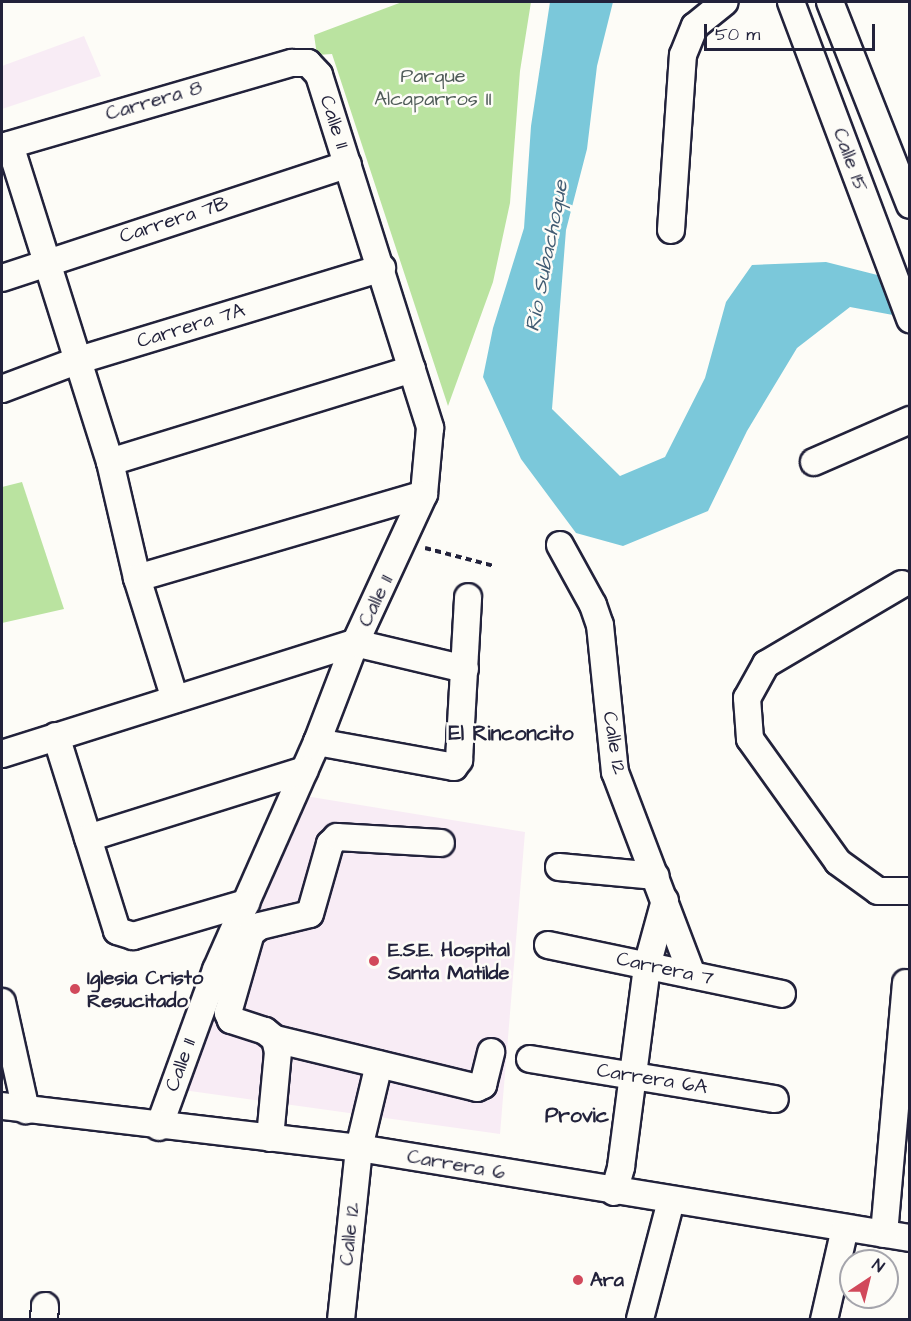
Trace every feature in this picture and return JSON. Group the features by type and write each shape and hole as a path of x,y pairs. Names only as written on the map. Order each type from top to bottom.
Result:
{"street":[{"path":"671,230 683,55 695,26 725,2"},
{"name":"Calle 15","path":"791,2 909,319"},
{"name":"Calle 15","path":"830,2 909,205"},
{"name":"Carrera 8","path":"6,146 292,63 308,63"},
{"name":"Calle 11","path":"159,1127 216,970 317,742 355,643 404,542 424,494 430,428 382,268 319,75 308,63"},
{"path":"6,146 47,261 76,361 110,462 136,578 176,699"},
{"name":"Carrera 7B","path":"2,278 47,261 348,164"},
{"name":"Carrera 7A","path":"2,389 76,361 382,268"},
{"path":"110,462 412,369"},
{"path":"814,462 909,420"},
{"path":"136,578 424,494"},
{"name":"Calle 12","path":"560,544 593,605 600,625 615,772 692,975"},
{"path":"902,584 766,664 747,698 750,739 838,862 878,891 909,891"},
{"path":"317,742 454,767 459,760 468,597"},
{"path":"2,754 355,643 465,669"},
{"path":"56,736 117,931 125,936 246,903"},
{"path":"88,838 305,770"},
{"path":"441,843 337,837 330,844 310,914 255,928 228,1013 231,1020 265,1031 275,1039 477,1089 483,1085 491,1052"},
{"path":"559,867 656,876"},
{"path":"614,1192 634,1076 647,966 664,900"},
{"name":"Carrera 7","path":"548,945 782,994"},
{"path":"884,1234 906,982"},
{"path":"2,1002 14,1108"},
{"path":"270,1138 278,1052 275,1039"},
{"name":"Carrera 6A","path":"530,1059 775,1099"},
{"name":"Calle 12","path":"341,1320 359,1148 379,1064"},
{"name":"Carrera 6","path":"14,1108 159,1127 359,1148 614,1192 909,1238"},
{"path":"640,1319 671,1201"},
{"path":"824,1320 845,1228"}],"path":[{"path":"404,542 494,566"}],"shaded area":[{"path":"84,36 101,76 2,109 2,66"},
{"name":"E.S.E. Hospital Santa Matilde","path":"299,795 525,832 500,1134 183,1090"}],"green space":[{"name":"Parque Alcaparros II","path":"402,2 531,2 520,71 510,203 493,282 448,406 332,54 317,55 314,35"},
{"path":"22,482 64,609 2,623 2,487"}],"water":[{"name":"Río Subachoque","path":"550,2 613,2 597,66 587,149 566,230 552,409 620,476 665,457 705,378 726,302 752,265 826,262 909,283 909,318 850,307 797,348 747,431 708,511 623,546 576,533 521,459 483,377 493,328 524,228 531,126"}],"place":[{"name":"E.S.E. Hospital Santa Matilde","path":"374,961"},
{"name":"Iglesia Cristo Resucitado","path":"75,989"},
{"name":"Ara","path":"578,1280"}],"district":[{"name":"El Rinconcito","path":"511,734"},
{"name":"Provic","path":"577,1116"}]}
